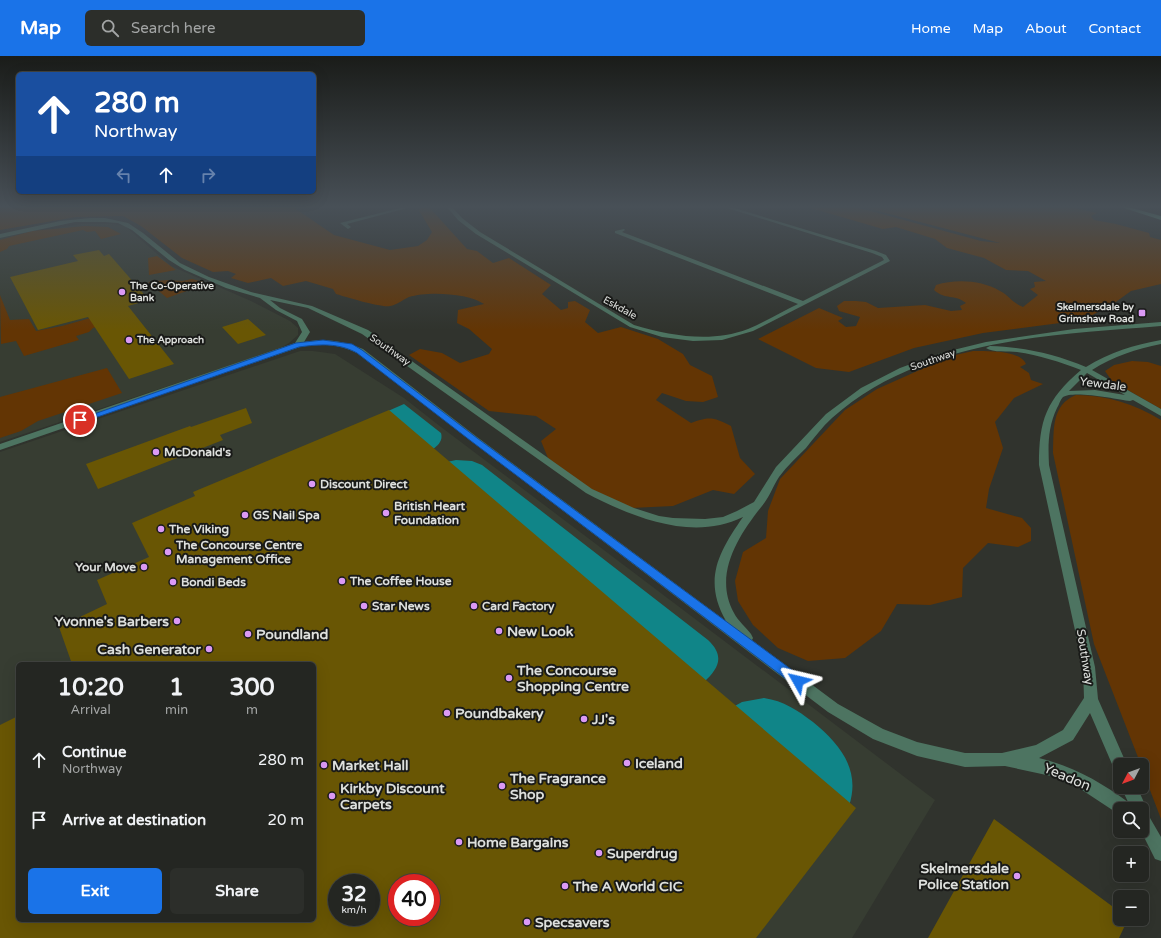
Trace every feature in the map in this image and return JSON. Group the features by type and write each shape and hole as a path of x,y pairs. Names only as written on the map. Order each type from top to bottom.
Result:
{"street":[{"name":"Southway","path":"158,248 188,269 210,279 260,296 309,307 338,318 365,332 589,490 621,507 657,520 694,524 721,521 740,515 759,503"},
{"name":"Eskdale","path":"502,248 614,316 646,331 662,335 693,339 722,338 763,325 885,263 886,258 861,248"},
{"path":"659,248 804,304"},
{"path":"260,296 278,309 300,320 306,332 298,345"},
{"name":"Southway","path":"756,648 728,614 718,588 720,567 726,549 759,503 777,473 828,417 850,399 875,383 934,357 970,348 1004,341 1079,331 1161,324"},
{"name":"Southway","path":"0,447 298,345 310,342 339,343 349,346 360,351 474,439 756,648 834,708 878,734 917,749 966,760 1002,760 1038,751 1068,735 1091,699 1089,667 1044,465 1044,437 1050,415 1066,386 1087,370 1114,354 1161,342"},
{"name":"Yewdale","path":"970,348 1001,348 1036,352 1054,357 1087,370 1161,413"},
{"name":"Yewdale","path":"1060,395 1077,392 1095,393 1119,396 1144,403"},
{"path":"1091,699 1117,758"},
{"name":"Yeadon","path":"1002,760 1040,765 1072,776 1115,802"},
{"path":"1149,830 1161,852"}],"shaded area":[{"path":"0,248 150,248 171,266 251,301 290,321 298,328 298,335 279,349 0,442"},
{"path":"0,248 8,248 7,249 0,252"},
{"path":"169,248 383,248 390,250 403,248 466,248 477,251 493,263 509,258 551,285 542,294 561,310 568,308 568,302 575,301 590,310 585,322 598,333 621,327 658,339 683,354 690,365 712,376 718,397 703,402 686,401 662,393 656,400 691,423 702,419 711,418 731,426 740,458 755,474 734,494 713,490 673,506 631,508 589,488 548,458 541,441 556,429 536,416 489,411 409,355 420,349 442,353 460,363 489,354 492,349 469,329 457,323 458,310 484,304 477,300 458,295 426,294 409,297 395,305 386,306 364,302 336,294 333,289 306,281 283,286 271,278 248,283 231,278 236,274 228,271 213,272 182,258"},
{"path":"948,248 1161,248 1161,284 1131,291 1113,304 1083,320 983,333 914,348 849,372 816,368 758,339 819,308 843,318 838,321 846,327 856,326 860,317 839,311 837,306 844,301 866,302 878,308 925,305 951,311 962,310 960,306 966,303 962,300 942,295 934,290 936,285 960,281 993,287 1023,307 1038,295 1030,289 1035,287 1034,282 1046,281 1028,271 1006,270 984,258"},
{"path":"157,256 176,270 149,275 148,258"},
{"path":"192,279 204,282 198,287 167,298 148,282 167,280 182,281"},
{"path":"0,295 10,320 29,319 36,331 62,326 126,308 133,316 93,328 89,332 76,336 79,340 24,356 16,341 1,344"},
{"name":"The Concourse Shopping Centre","path":"300,351 335,354 404,398 935,800 852,938 0,938 0,452"},
{"path":"973,351 1002,352 1017,356 1023,359 1026,364 1020,367 1029,373 1031,380 1043,384 1014,398 995,422 1003,448 989,489 986,508 1022,518 1031,528 1031,541 1018,547 988,543 963,568 962,597 930,605 897,604 881,631 845,658 808,661 778,648 753,625 738,601 735,581 743,552 766,538 768,511 780,479 845,410 877,389 951,356"},
{"path":"1132,361 1148,362 1161,366 1161,409 1112,381 1105,371 1114,365"},
{"path":"107,368 122,393 38,421 21,431 0,438 0,397"},
{"path":"1076,395 1087,395 1109,399 1141,409 1161,420 1161,819 1149,787 1149,758 1138,758 1094,644 1053,453 1054,427 1056,419 1062,405 1068,399"}],"water":[{"path":"404,404 441,433 440,442 433,449 388,411"},
{"path":"456,460 472,461 482,465 708,640 717,651 718,657 716,667 709,677 704,682 447,462"},
{"path":"764,698 778,701 790,707 813,722 832,739 846,759 850,769 852,793 849,806 733,707 742,702"}],"building":[{"path":"99,250 104,256 109,254 149,300 128,306 174,364 129,379 88,317 38,330 10,277 78,261 73,255"},
{"path":"248,319 266,335 238,344 222,327"},
{"name":"McDonald's","path":"246,408 252,423 220,435 223,440 98,489 86,464 190,426 191,427"},
{"name":"The Concourse Shopping Centre","path":"389,410 856,808 756,938 0,938 0,725 16,717 16,922 316,922 316,662 71,662 59,627 107,604 97,580 149,557 132,523 195,496 193,492"},
{"name":"Skelmersdale Police Station","path":"994,819 1113,907 1113,926 1125,926 1119,938 928,938"}],"place":[{"name":"The Co-Operative Bank","path":"122,292"},
{"name":"Skelmersdale by Grimshaw Road","path":"1142,313"},
{"name":"The Approach","path":"129,340"},
{"name":"McDonald's","path":"156,452"},
{"name":"Discount Direct","path":"312,484"},
{"name":"British Heart Foundation","path":"386,513"},
{"name":"GS Nail Spa","path":"245,515"},
{"name":"The Viking","path":"161,529"},
{"name":"The Concourse Centre Management Office","path":"168,552"},
{"name":"Your Move","path":"144,567"},
{"name":"The Coffee House","path":"342,581"},
{"name":"Bondi Beds","path":"173,582"},
{"name":"Star News","path":"364,606"},
{"name":"Card Factory","path":"474,606"},
{"name":"Yvonne's Barbers","path":"177,621"},
{"name":"New Look","path":"499,631"},
{"name":"Poundland","path":"248,634"},
{"name":"Cash Generator","path":"209,649"},
{"name":"The Concourse Shopping Centre","path":"509,678"},
{"name":"Poundbakery","path":"447,713"},
{"name":"JJ's","path":"584,719"},
{"name":"Iceland","path":"627,763"},
{"name":"Market Hall","path":"324,765"},
{"name":"The Fragrance Shop","path":"502,786"},
{"name":"Kirkby Discount Carpets","path":"332,796"},
{"name":"Home Bargains","path":"459,842"},
{"name":"Superdrug","path":"599,853"},
{"name":"Skelmersdale Police Station","path":"1017,876"},
{"name":"The A World CIC","path":"565,886"},
{"name":"Specsavers","path":"527,922"}],"route":[{"path":"80,420 298,345 310,342 323,342 339,343 349,346 360,351 474,439 756,648 798,681"}]}
